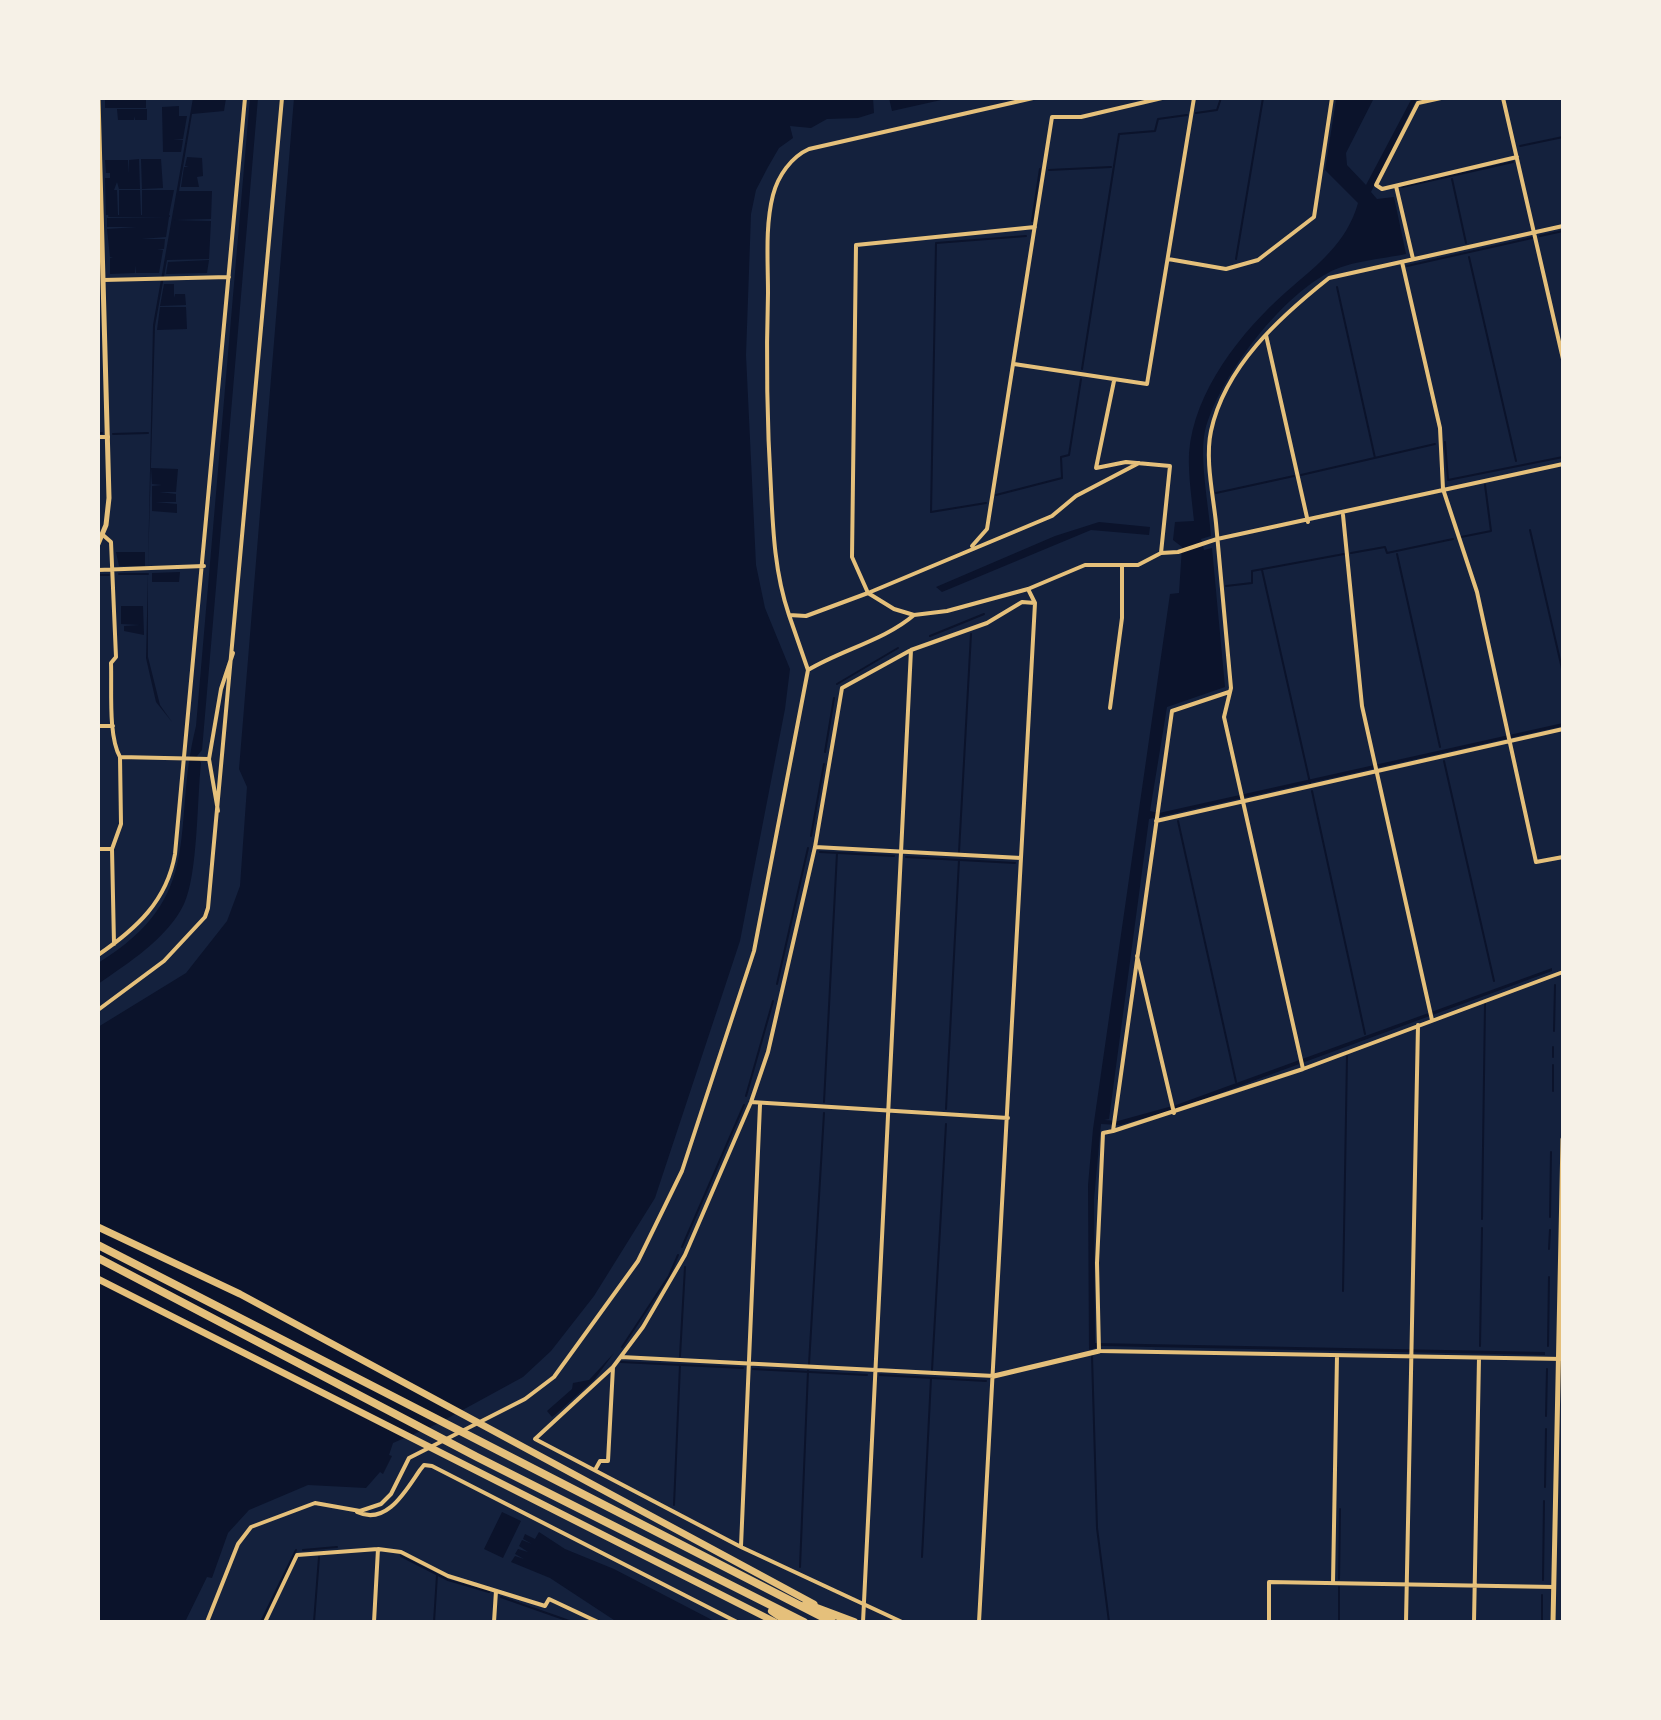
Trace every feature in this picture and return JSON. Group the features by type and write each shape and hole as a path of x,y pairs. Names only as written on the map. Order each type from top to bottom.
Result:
{"highway":[{"path":"98,1227 240,1294 847,1622"},
{"path":"98,1245 832,1622"},
{"path":"98,1258 477,1457 804,1622"},
{"path":"98,1279 775,1622"},
{"path":"703,1557 854,1622"},
{"path":"743,1591 788,1622"}],"street":[{"path":"98,98 101,295 108,437 108,513 98,544"},
{"path":"98,955 151,912 173,868 204,566 245,98"},
{"path":"98,1010 164,961 205,917 219,817 282,98"},
{"path":"207,1622 238,1544 251,1527 315,1503 360,1511 381,1504 391,1494 409,1458 525,1399 554,1377 608,1307 657,1226 692,1143 754,951 808,670 780,591 774,545 765,390 769,226 773,195 794,158 809,149 1033,98"},
{"path":"970,548 987,529 1052,117 1081,117 1162,98"},
{"path":"1014,364 1147,384 1194,98"},
{"path":"1168,259 1226,269 1258,260 1314,217 1332,98"},
{"path":"1441,98 1418,103 1376,185 1382,189 1517,157"},
{"path":"1503,98 1563,359"},
{"path":"1396,186 1413,259"},
{"path":"1303,1069 1224,717 1230,691 1217,539 1212,428 1238,371 1266,335 1329,278 1563,226"},
{"path":"1035,227 856,245 850,544 852,557 868,593 894,609 914,615 965,607 1028,589 1085,565 1138,565 1161,553 1178,552 1217,539 1308,522 1563,464"},
{"path":"1402,262 1440,428 1443,489 1477,592 1536,862 1563,857"},
{"path":"103,280 229,277"},
{"path":"1266,335 1308,522"},
{"path":"1114,381 1096,468 1139,463 1170,466 1161,553"},
{"path":"98,437 108,437"},
{"path":"789,615 806,616 868,593 1052,516 1076,496 1139,463"},
{"path":"1343,514 1362,706 1431,1018"},
{"path":"103,535 111,542 116,657 111,663 113,726 115,748 120,757 121,824 112,849 114,944"},
{"path":"98,570 204,566"},
{"path":"1110,708 1122,618 1122,567"},
{"path":"979,1622 1035,603 1028,589"},
{"path":"902,1622 741,1547 535,1439 613,1367 673,1279 751,1102 768,1052 815,847 842,688 911,650 987,623 1022,602 1035,603"},
{"path":"808,670 837,652 903,625 914,615"},
{"path":"863,1622 911,650"},
{"path":"219,817 206,759 221,689 234,651"},
{"path":"1113,1130 1172,711 1230,691"},
{"path":"98,726 113,726"},
{"path":"1155,821 1376,768 1563,729"},
{"path":"120,757 206,759"},
{"path":"815,847 1021,858"},
{"path":"98,849 112,849"},
{"path":"1137,956 1174,1113"},
{"path":"1099,1347 1103,1133 1174,1113 1303,1069 1431,1018 1563,972"},
{"path":"1406,1622 1418,1025"},
{"path":"751,1102 760,1105 1008,1118"},
{"path":"741,1547 760,1105"},
{"path":"1553,1622 1563,1139"},
{"path":"621,1357 994,1376 1087,1354 1099,1347 1337,1356 1560,1359"},
{"path":"1333,1583 1337,1356"},
{"path":"1474,1622 1479,1358"},
{"path":"595,1471 600,1461 608,1461 613,1367"},
{"path":"351,1509 365,1516 385,1511 400,1499 424,1465 432,1466 737,1622"},
{"path":"374,1622 378,1549"},
{"path":"265,1622 297,1555 378,1549 401,1552 448,1576 545,1606 549,1599 598,1622"},
{"path":"1554,1557 1563,1557"},
{"path":"1269,1622 1269,1582 1554,1587"},
{"path":"494,1622 496,1591"}],"water":[{"path":"146,98 146,108 105,108 105,99"},
{"path":"193,98 226,98 224,111 192,114 179,191 212,191 211,219 174,220 211,221 209,259 167,260 155,326 148,567 153,325"},
{"path":"250,98 258,98 202,750 197,756 201,763 192,874 184,904 168,928 146,949 98,984 98,963 133,938 156,912 170,886 183,829 196,726"},
{"path":"294,98 873,98 874,113 858,118 827,119 811,128 790,126 793,138 779,148 768,167 756,190 751,214 746,355 756,565 765,608 790,669 740,941 655,1198 594,1296 551,1351 523,1377 437,1424 393,1443 389,1455 392,1456 383,1474 380,1472 366,1488 308,1485 249,1510 228,1533 212,1578 207,1577 185,1622 98,1622 98,1027 186,973 227,921 240,886 247,787 239,769"},
{"path":"889,98 950,98 892,111"},
{"path":"1374,98 1346,153 1347,165 1366,185 1412,98 1417,98 1371,192 1377,199 1394,197 1406,254 1346,266 1309,285 1271,320 1253,342 1223,387 1212,410 1203,442 1211,536 1201,539 1204,550 1212,548 1225,687 1167,707 1150,811 1159,813 1563,723 1563,726 1149,819 1109,1119 1104,1120 1118,1121 1176,1105 1552,968 1552,971 1177,1109 1120,1125 1101,1124 1094,1199 1095,1343 1545,1352 1545,1355 1102,1346 1089,1350 1088,1185 1093,1129 1170,594 1179,593 1182,547 1173,540 1175,522 1194,521 1189,461 1193,430 1210,385 1237,344 1269,308 1329,253 1353,217 1358,203 1325,170 1336,100"},
{"path":"179,106 179,116 187,116 183,139 173,139 183,140 181,152 163,152 162,107"},
{"path":"117,109 147,109 147,120 135,120 134,116 134,120 118,120"},
{"path":"187,157 202,158 203,176 197,177 199,187 181,187 184,167 189,167 185,166"},
{"path":"139,159 140,189 119,189 117,182 114,190 117,190 118,215 106,215 105,178 110,178 110,173 106,173 105,160 128,160 129,174 129,160"},
{"path":"141,159 161,159 163,188 142,189"},
{"path":"119,190 140,190 141,215 119,215"},
{"path":"142,190 174,190 169,215 142,215"},
{"path":"169,217 166,237 141,239 165,239 164,249 157,249 163,250 159,273 136,273 136,265 135,273 110,274 110,258 113,258 110,257 107,229 137,227 107,227 107,218"},
{"path":"209,260 207,273 166,274 168,262"},
{"path":"164,284 174,284 174,298 175,294 185,294 186,305 160,306"},
{"path":"160,307 186,307 187,329 157,330"},
{"path":"151,468 178,469 176,492 159,492 176,494 176,502 155,502 177,504 177,513 152,511 152,486 162,485 152,484"},
{"path":"1099,522 1150,527 1149,535 1091,530 942,592 936,587 1055,536"},
{"path":"116,552 145,552 145,566 119,566"},
{"path":"180,572 179,582 152,582 152,573"},
{"path":"148,574 148,657 160,705 172,722 156,702 146,658"},
{"path":"121,606 143,606 144,635 124,631 124,626 140,625 121,624"},
{"path":"614,1353 594,1380 552,1417 547,1411 572,1389 573,1383 589,1380"},
{"path":"502,1512 521,1521 503,1558 484,1549"},
{"path":"539,1532 565,1549 614,1569 716,1622 617,1622 550,1578 511,1562 515,1556 524,1559 515,1554 518,1549 528,1552 519,1546 522,1540 532,1544 523,1539 525,1534 535,1539"}],"waterway":[{"path":"1196,113 1217,110 1221,98"},
{"path":"1236,259 1263,98"},
{"path":"1082,369 1119,134 1155,131 1158,119 1187,115"},
{"path":"1520,146 1563,137"},
{"path":"1402,187 1513,162"},
{"path":"1049,170 1111,167"},
{"path":"1032,221 1040,169"},
{"path":"1452,179 1466,243"},
{"path":"109,216 169,216"},
{"path":"1540,236 1563,231"},
{"path":"986,503 931,512 936,243 1026,236"},
{"path":"1407,266 1532,238"},
{"path":"1469,257 1516,461"},
{"path":"1337,287 1375,458"},
{"path":"996,495 1062,478 1061,457 1069,455 1081,379"},
{"path":"113,434 148,433"},
{"path":"1445,442 1448,480 1563,457"},
{"path":"1301,475 1435,444"},
{"path":"1216,493 1294,476"},
{"path":"1461,537 1491,531 1485,485"},
{"path":"1530,530 1563,673"},
{"path":"1351,553 1385,547 1387,553 1453,539"},
{"path":"1226,586 1252,583 1252,571 1344,554"},
{"path":"1397,554 1440,747"},
{"path":"1262,570 1310,783"},
{"path":"119,574 148,574"},
{"path":"98,575 109,575"},
{"path":"930,636 984,614"},
{"path":"959,852 971,634"},
{"path":"837,684 898,648"},
{"path":"825,752 834,698"},
{"path":"1444,761 1494,981"},
{"path":"811,836 824,764"},
{"path":"1312,791 1365,1034"},
{"path":"1178,821 1236,1082"},
{"path":"777,984 808,848"},
{"path":"820,852 894,856"},
{"path":"824,1102 837,853"},
{"path":"906,857 1015,863"},
{"path":"946,1109 959,860"},
{"path":"1554,1031 1555,985"},
{"path":"746,1096 773,1001"},
{"path":"1482,1219 1485,1004"},
{"path":"1553,1047 1553,1057"},
{"path":"1343,1291 1347,1056"},
{"path":"1553,1065 1553,1091"},
{"path":"682,1247 744,1105"},
{"path":"809,1364 824,1113"},
{"path":"932,1370 946,1124"},
{"path":"1550,1217 1551,1152"},
{"path":"1480,1346 1482,1228"},
{"path":"1549,1249 1550,1230"},
{"path":"622,1347 669,1276 678,1255"},
{"path":"680,1356 685,1267"},
{"path":"1548,1346 1549,1277"},
{"path":"1092,1356 1097,1528 1109,1622"},
{"path":"621,1362 743,1368"},
{"path":"674,1505 680,1365"},
{"path":"753,1369 867,1375"},
{"path":"1546,1416 1547,1369"},
{"path":"800,1567 808,1371"},
{"path":"880,1375 986,1381"},
{"path":"922,1557 931,1378"},
{"path":"1545,1487 1546,1429"},
{"path":"1543,1580 1544,1501"},
{"path":"1339,1579 1340,1509"},
{"path":"303,1550 337,1547"},
{"path":"261,1622 296,1550"},
{"path":"401,1556 448,1580 489,1592"},
{"path":"314,1622 319,1557"},
{"path":"434,1622 437,1575"},
{"path":"1339,1587 1339,1622"},
{"path":"1542,1595 1542,1622"},
{"path":"501,1597 572,1622"}]}
